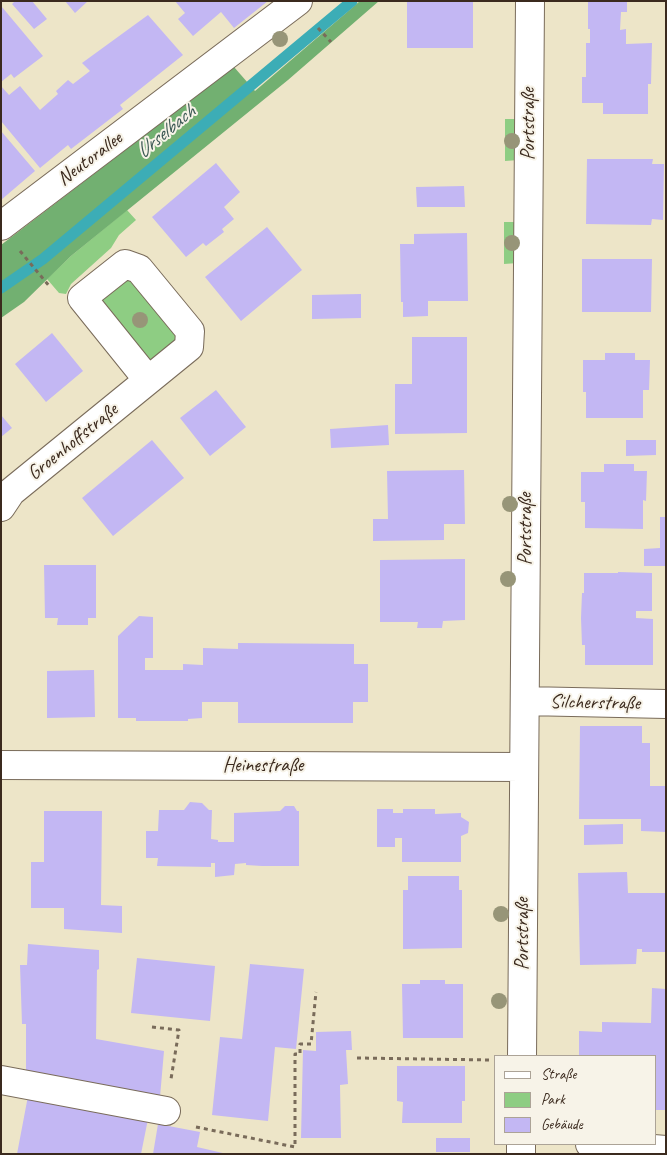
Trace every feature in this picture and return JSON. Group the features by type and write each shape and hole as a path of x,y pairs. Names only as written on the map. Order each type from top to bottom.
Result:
{"street":[{"name":"Neutorallee","path":"1,226 298,1"},
{"name":"Portstraße","path":"522,1055 530,1"},
{"name":"Groenhoffstraße","path":"1,507 11,492 148,380"},
{"name":"Silcherstraße","path":"525,701 666,704"},
{"name":"Heinestraße","path":"1,765 524,767"},
{"path":"1,1080 166,1111"},
{"path":"603,1145 666,1150"}],"path":[{"path":"325,35 331,42"},
{"path":"17,248 53,290"},
{"path":"152,1028 179,1030 166,1111 172,1122 295,1146 295,1054 300,1054 300,1044 311,1044 316,992"},
{"path":"357,1058 494,1060"}],"green space":[{"path":"360,1 379,1 288,80 71,256 24,302 1,318 1,245 234,67 255,91"},
{"path":"505,119 520,119 519,160 505,161"},
{"path":"127,210 136,220 119,235 111,248 71,284 66,294 59,293 47,279 71,256"},
{"path":"504,222 518,222 518,263 504,264"},
{"path":"125,277 133,279 178,333 179,341 151,364 96,300"}],"building":[{"path":"15,1 32,1 47,19 34,29 12,4"},
{"path":"65,1 88,1 75,13"},
{"path":"175,1 268,1 234,28 221,12 193,36 178,19 185,13"},
{"path":"407,1 473,1 473,48 407,48"},
{"path":"588,1 627,1 627,12 621,12 620,30 626,29 626,44 652,43 651,84 648,84 648,114 603,114 603,103 582,103 582,77 586,77 586,43 590,43"},
{"path":"2,7 43,56 14,78 11,74 1,82"},
{"path":"148,15 183,55 120,105 123,109 71,149 68,145 40,168 1,121 1,86 9,95 20,86 40,110 58,94 56,91 68,80 73,84 90,71 82,63"},
{"path":"1,131 35,171 1,200"},
{"path":"587,159 653,159 652,164 664,164 663,220 652,219 651,225 586,224"},
{"path":"216,163 240,192 224,207 234,219 222,229 224,232 206,246 203,243 186,257 152,217"},
{"path":"464,186 465,207 417,207 416,187"},
{"path":"267,227 302,270 241,321 205,277"},
{"path":"467,233 468,301 428,301 428,316 403,317 400,244 414,244 414,234"},
{"path":"582,259 652,259 651,312 582,312"},
{"path":"361,294 361,318 312,319 312,295"},
{"path":"52,333 83,371 46,402 15,364"},
{"path":"412,337 467,337 467,433 395,434 395,384 412,384"},
{"path":"605,353 635,353 635,360 650,360 649,390 643,390 643,418 586,418 586,392 583,392 583,360 605,360"},
{"path":"216,390 246,427 210,456 180,418"},
{"path":"1,415 12,428 1,437"},
{"path":"388,425 389,445 331,448 330,429"},
{"path":"152,440 184,478 113,536 82,498"},
{"path":"626,440 656,440 656,455 626,456"},
{"path":"604,464 634,464 634,471 647,471 646,501 643,500 643,529 585,528 585,502 581,502 581,472 604,472"},
{"path":"464,470 465,524 444,524 444,540 373,541 373,519 388,519 387,471"},
{"path":"660,517 666,517 666,566 644,566 644,549 660,548"},
{"path":"465,559 465,620 443,621 442,628 417,628 418,622 380,622 380,560"},
{"path":"44,565 96,565 96,618 88,618 88,625 57,625 58,618 45,618"},
{"path":"584,573 652,573 652,611 636,611 636,618 653,619 653,665 585,665 585,645 582,645 581,618"},
{"path":"139,616 153,617 153,658 145,658 145,670 183,670 183,664 203,665 203,648 238,649 238,643 354,644 354,664 368,664 368,702 353,702 353,723 238,723 238,702 202,702 202,718 188,719 188,721 136,721 136,718 118,718 118,636"},
{"path":"94,670 95,717 47,718 47,671"},
{"path":"580,726 642,726 642,743 650,743 650,786 666,786 666,832 641,831 641,819 579,819"},
{"path":"190,802 202,803 209,810 212,810 211,839 218,840 218,842 234,842 234,813 280,811 285,806 294,806 299,811 299,866 235,864 234,875 215,877 215,863 211,863 211,867 157,866 158,858 146,858 146,831 158,831 159,810 184,810"},
{"path":"377,809 393,809 393,813 403,813 403,809 435,809 435,814 461,813 461,817 469,822 468,833 461,836 461,862 402,862 402,838 395,838 395,847 377,847"},
{"path":"44,811 102,811 101,905 122,906 122,933 64,929 64,908 31,908 31,862 44,862"},
{"path":"623,824 623,844 584,845 584,825"},
{"path":"627,872 628,893 666,893 666,952 642,952 642,949 637,949 636,964 580,965 578,873"},
{"path":"408,876 459,876 459,890 462,890 462,948 403,949 403,890 408,890"},
{"path":"28,944 99,950 96,1039 164,1051 160,1097 26,1072 26,1024 22,1024 20,965 27,965"},
{"path":"137,958 215,966 210,1021 131,1013"},
{"path":"250,964 304,969 296,1049 275,1047 268,1121 212,1115 220,1037 242,1039"},
{"path":"420,980 445,980 445,984 463,984 463,1038 403,1038 402,984 420,984"},
{"path":"652,988 666,989 666,1110 657,1110 657,1055 579,1055 579,1031 602,1032 602,1022 651,1023"},
{"path":"351,1031 352,1050 346,1050 348,1084 340,1085 341,1138 301,1138 303,1050 316,1051 316,1032"},
{"path":"397,1066 465,1066 465,1101 462,1101 462,1123 402,1123 403,1102 397,1101"},
{"path":"28,1096 148,1119 141,1154 17,1154"},
{"path":"158,1124 200,1132 197,1147 227,1154 153,1154"},
{"path":"436,1138 470,1138 470,1152 436,1152"}],"waterway":[{"name":"Urselbach","path":"1,288 43,259 352,1"}]}
